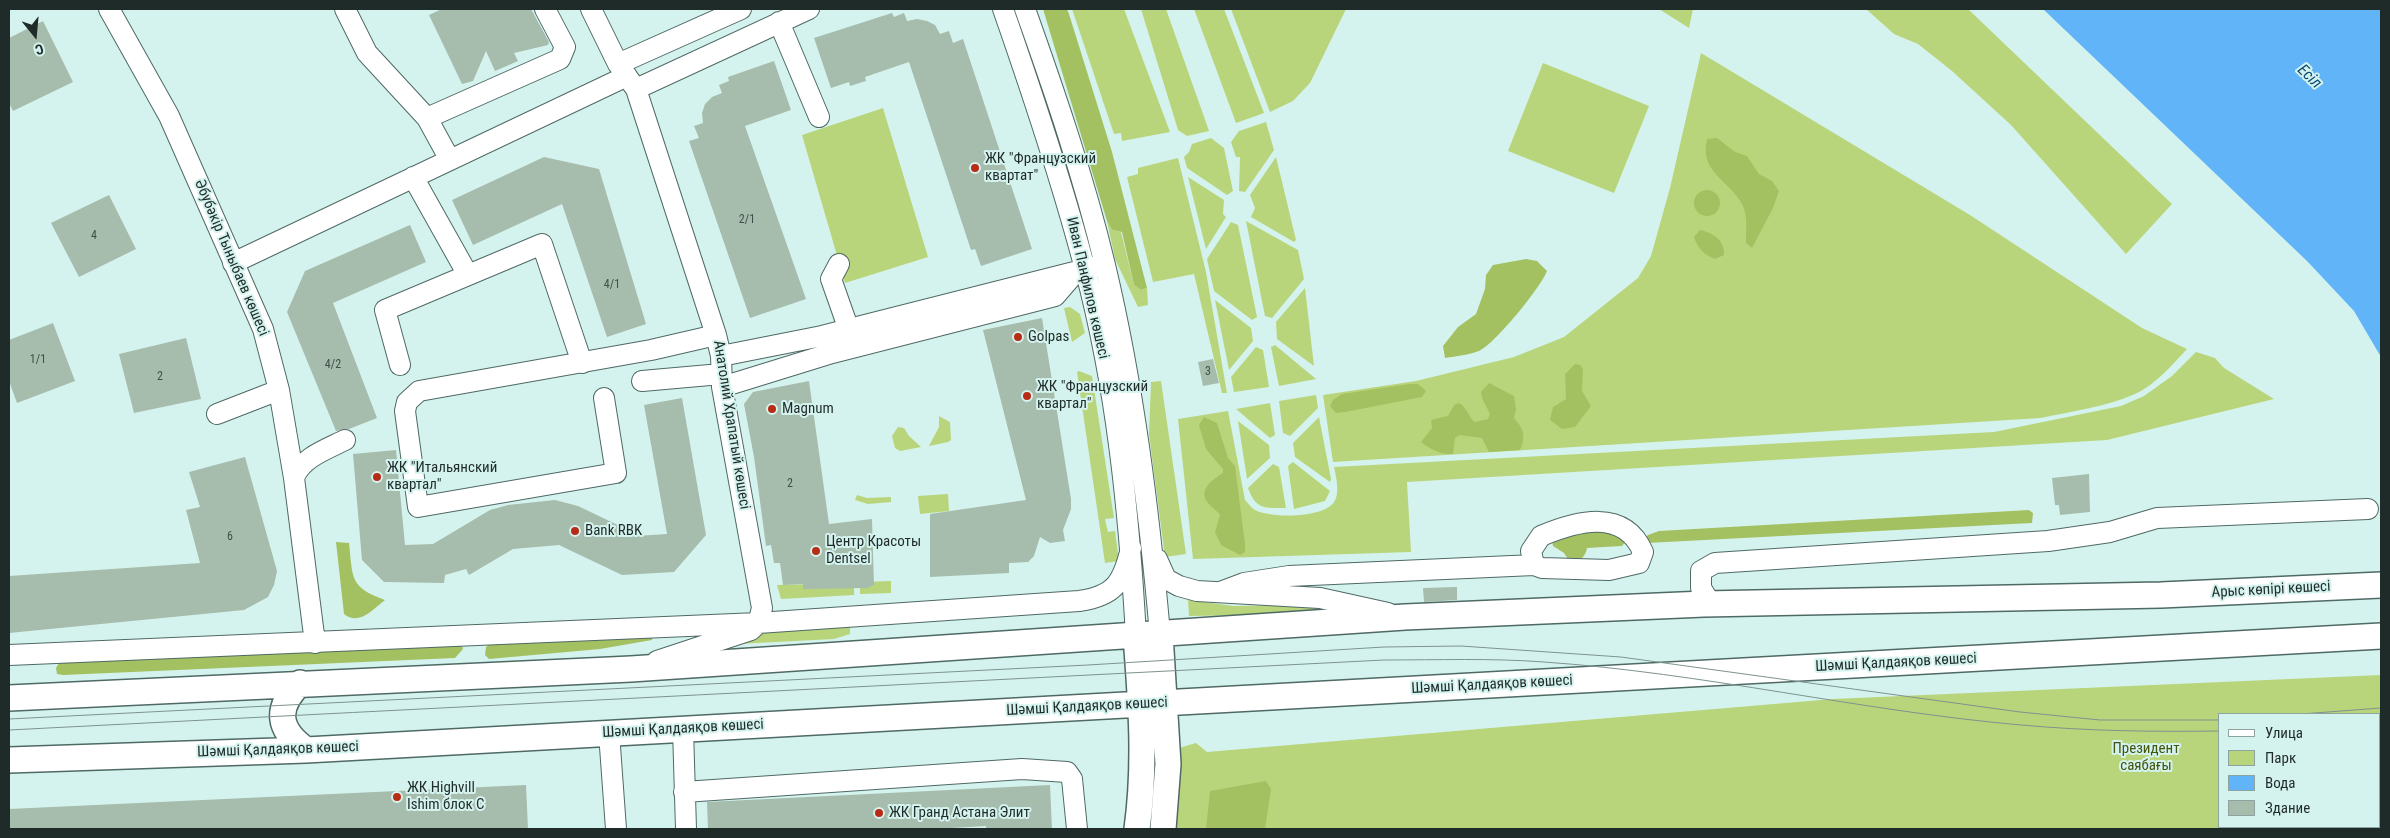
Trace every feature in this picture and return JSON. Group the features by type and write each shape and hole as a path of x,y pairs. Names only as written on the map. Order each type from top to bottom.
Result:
{"main road":[{"name":"Арыс көпірі көшесі","path":"1704,604 2161,595 2381,585"},
{"path":"9,698 631,669 1405,616 1704,604"},
{"path":"1148,635 1153,703 1168,764 1163,829"},
{"name":"Шәмші Қалдаяқов көшесі","path":"9,760 306,750 2381,636"},
{"path":"300,683 287,696 283,709 284,728 291,739 306,750"},
{"path":"1136,829 1142,795 1143,744 1153,703"}],"street":[{"name":"Әбубәкір Тыныбаев көшесі","path":"110,9 170,116 263,329 279,390 294,478 314,643"},
{"path":"345,9 367,53 428,118 450,160"},
{"path":"428,118 560,58 565,47 545,9"},
{"name":"Анатолий Храпатый көшесі","path":"591,9 627,76 716,335 761,602 761,616 758,623"},
{"path":"233,263 627,76 741,9"},
{"path":"627,76 779,22 809,9"},
{"name":"Иван Панфилов көшесі","path":"1003,9 1048,138 1114,414 1131,548 1148,635"},
{"name":"Иван Панфилов көшесі","path":"1025,9 1059,102 1105,264 1133,405 1153,545 1148,635"},
{"path":"779,22 818,117"},
{"path":"413,177 468,275"},
{"path":"400,364 385,310 542,244 582,363"},
{"path":"839,264 831,280 849,330"},
{"path":"721,372 849,330 1080,272 1105,264"},
{"path":"642,381 721,372 832,353 1055,296 1080,272"},
{"path":"604,398 616,473 418,507 405,411 407,402 419,391 651,350 716,335"},
{"path":"217,414 279,390"},
{"path":"294,478 298,468 306,462 345,440"},
{"path":"1704,604 1706,596 1701,588 1701,571 1715,563 2048,541 2110,532 2157,518 2368,509"},
{"path":"1220,592 1244,583 1289,576 1534,564 1542,568 1609,570 1639,563 1643,552 1627,528 1608,522 1580,524 1541,536 1532,551 1534,564"},
{"path":"1153,545 1159,567 1166,579 1188,589 1320,598 1405,616"},
{"path":"9,655 758,623 1095,599 1104,596 1119,582 1126,570 1131,548"},
{"path":"631,669 750,630 758,623"},
{"path":"683,728 686,829"},
{"path":"609,733 616,829"},
{"path":"684,792 1022,769 1066,772 1072,780 1077,829"}],"green space":[{"path":"1043,9 1067,9 1069,14 1112,152 1147,288 1141,290 1134,285 1122,232 1112,230 1107,221"},
{"path":"1072,9 1124,9 1170,132 1122,141 1121,133 1114,134"},
{"path":"1141,9 1166,9 1209,131 1187,136 1178,130"},
{"path":"1194,9 1224,9 1264,113 1236,123"},
{"path":"1231,9 1346,9 1310,83 1293,101 1270,112"},
{"path":"1659,9 1693,9 1689,28"},
{"path":"1866,9 1968,9 2172,204 2126,254 2011,125 1952,71 1918,44 1894,34"},
{"path":"1701,53 1970,215 2142,328 2187,349 2156,380 2135,394 2101,405 2041,418 1333,462 1323,395 1416,381 1514,357 1564,337 1638,278 1651,256 1670,188"},
{"path":"1543,63 1649,106 1614,193 1508,151"},
{"path":"883,108 928,257 845,283 802,135"},
{"path":"1266,122 1274,150 1245,192 1239,191 1240,157 1236,157 1231,142 1239,131"},
{"path":"1211,138 1224,148 1233,191 1227,195 1187,168 1184,157 1189,152 1192,144"},
{"path":"1717,138 1735,152 1747,156 1759,174 1772,181 1779,191 1773,208 1752,248 1746,243 1746,218 1742,204 1716,174 1707,160 1707,139"},
{"path":"1276,157 1296,240 1294,242 1251,217 1255,208 1250,195"},
{"path":"1178,158 1206,272 1227,393 1222,393 1194,274 1153,282 1127,177 1138,174 1138,168"},
{"path":"1188,177 1224,200 1223,214 1226,217 1206,249"},
{"path":"1707,190 1716,194 1720,203 1716,212 1707,216 1698,212 1694,203 1698,194"},
{"path":"1107,221 1112,230 1121,232 1134,285 1141,290 1147,288 1148,305 1138,307 1115,259"},
{"path":"1246,221 1298,250 1304,279 1272,318 1265,316"},
{"path":"1231,222 1238,225 1257,317 1252,320 1214,291 1207,259"},
{"path":"1700,230 1709,233 1720,241 1724,255 1715,259 1702,250 1694,237"},
{"path":"1526,259 1537,261 1547,271 1517,314 1496,338 1479,351 1445,358 1443,346 1458,327 1476,314 1485,289 1486,275 1493,265"},
{"path":"1305,288 1314,366 1277,339 1276,322"},
{"path":"1215,300 1251,328 1253,341 1229,370"},
{"path":"1070,307 1080,314 1085,333 1072,342 1064,308"},
{"path":"1275,345 1316,379 1279,386 1271,347"},
{"path":"1256,347 1263,350 1269,387 1234,392 1231,377"},
{"path":"2196,352 2215,358 2224,368 2274,399 2107,440 1407,482 1411,552 1193,559 1178,419 1228,411 1245,500 1255,510 1287,516 1313,513 1332,505 1337,491 1334,467 1994,432 2121,406 2144,396 2172,376"},
{"path":"1575,364 1580,365 1583,369 1582,391 1591,406 1575,427 1562,429 1550,420 1553,407 1566,399 1565,374"},
{"path":"1077,372 1092,376 1114,518 1105,519 1108,532 1115,531 1119,561 1105,563"},
{"path":"1161,381 1186,554 1165,557 1149,434 1151,382"},
{"path":"1489,383 1514,396 1516,409 1514,418 1523,433 1520,450 1489,452 1482,438 1459,435 1455,438 1453,454 1444,454 1421,442 1432,428 1431,420 1448,416 1454,405 1459,403 1475,422 1488,419 1490,414 1481,392"},
{"path":"1418,384 1426,391 1422,397 1336,413 1330,406 1333,400 1342,394"},
{"path":"1316,395 1318,408 1290,436 1283,433 1279,401"},
{"path":"1270,403 1275,435 1270,438 1236,409"},
{"path":"939,416 950,422 951,440 929,446 939,427"},
{"path":"1204,417 1217,423 1228,458 1235,466 1245,544 1245,552 1240,555 1221,545 1215,532 1220,515 1205,499 1204,495 1207,486 1223,473 1223,469 1206,449 1199,425"},
{"path":"1319,417 1330,482 1295,457 1293,443"},
{"path":"1238,421 1269,445 1270,458 1247,479"},
{"path":"898,427 904,428 909,436 921,447 900,451 895,448 892,436"},
{"path":"1293,462 1330,491 1325,501 1294,509 1288,466"},
{"path":"1273,464 1279,467 1286,508 1272,508 1258,504 1248,488"},
{"path":"948,494 949,511 920,514 918,496"},
{"path":"857,495 867,498 891,497 891,502 868,504 855,500"},
{"path":"2029,510 2033,513 2032,523 1647,543 1643,540 1648,535 1659,531"},
{"path":"1617,531 1626,541 1622,546 1587,548 1583,557 1574,562 1570,562 1564,553 1553,546 1552,541 1562,534"},
{"path":"336,542 349,543 351,565 355,580 359,585 365,591 385,600 360,617 355,618 344,614"},
{"path":"891,581 891,593 860,594 860,582"},
{"path":"854,583 854,595 781,599 777,585"},
{"path":"1188,600 1234,606 1300,605 1341,614 1189,616"},
{"path":"850,621 850,634 834,639 718,645 784,627"},
{"path":"653,634 652,640 600,649 489,659 485,655 486,647 491,643"},
{"path":"461,643 463,649 455,658 63,675 57,674 56,668 59,663"},
{"name":"Президент саябағы","path":"2381,675 2381,829 1172,829 1179,748 1196,743 1207,752 1833,699"},
{"path":"1266,781 1271,789 1265,829 1206,829 1210,791"}],"water":[{"name":"Есіл","path":"2043,9 2381,9 2381,357 2354,311 2307,261"}],"building":[{"path":"442,9 531,9 549,42 548,45 514,53 518,61 495,71 486,51 473,81 462,84 429,15"},
{"name":"ЖК \"Французский квартат\"","path":"892,13 894,17 904,13 907,21 917,19 927,21 935,25 940,34 949,31 953,43 963,39 1032,249 981,266 975,249 971,250 909,62 865,77 866,81 850,86 849,82 831,88 814,38"},
{"path":"43,21 73,82 13,111 9,103 9,38"},
{"path":"774,61 791,110 745,126 806,299 750,318 689,141 699,138 694,126 703,123 702,113 705,104 712,97 722,93 719,85 729,81 728,77"},
{"path":"544,157 599,169 646,324 607,337 562,204 473,245 452,200"},
{"path":"109,195 136,249 79,277 51,223"},
{"path":"410,225 426,262 333,303 377,418 349,429 336,431 287,312 305,271"},
{"name":"ЖК \"Французский квартал\"","path":"1042,318 1071,499 1071,509 1063,530 1065,541 1050,543 1040,537 1034,556 1028,562 1009,563 1009,573 930,577 930,514 1026,500 983,330"},
{"path":"53,323 75,381 17,403 9,381 9,340"},
{"path":"186,338 201,399 134,413 119,354"},
{"path":"1213,359 1219,383 1203,386 1198,362"},
{"path":"809,381 829,524 872,519 874,585 867,588 803,589 803,584 783,585 780,563 774,563 771,545 766,546 754,457 744,404 753,392"},
{"name":"ЖК \"Итальянский квартал\"","path":"682,398 706,535 674,572 622,575 559,545 513,549 469,575 466,569 445,575 444,583 384,582 362,560 353,454 396,450 405,545 433,544 490,510 508,505 555,500 578,506 624,528 620,537 667,534 644,405"},
{"path":"245,457 277,571 274,585 268,597 244,610 9,633 9,576 200,563 186,510 200,507 189,472"},
{"path":"2089,474 2090,512 2060,515 2059,505 2055,505 2052,478"},
{"path":"1457,587 1457,600 1424,602 1423,588"},
{"name":"ЖК Highvill Ishim блок C","path":"526,785 528,829 9,829 9,809"},
{"name":"ЖК Гранд Астана Элит","path":"1050,785 1052,829 986,829 986,826 934,829 708,829 707,802"}],"tram line":[{"path":"9,719 1088,665 1384,647 1461,646 1621,657 2020,712 2100,720 2218,720"},
{"path":"9,730 1384,660 1464,660 1524,661 1604,667 1723,683 1901,711 2021,725 2120,731 2218,731"},
{"path":"2314,713 2381,708"}],"place":[{"name":"ЖК \"Французский квартат\"","path":"975,168"},
{"name":"Golpas","path":"1018,337"},
{"name":"ЖК \"Французский квартал\"","path":"1027,396"},
{"name":"Magnum","path":"772,409"},
{"name":"ЖК \"Итальянский квартал\"","path":"377,477"},
{"name":"Bank RBK","path":"575,531"},
{"name":"Центр Красоты Dentsel","path":"816,551"},
{"name":"ЖК Highvill Ishim блок C","path":"397,797"},
{"name":"ЖК Гранд Астана Элит","path":"879,813"}]}
